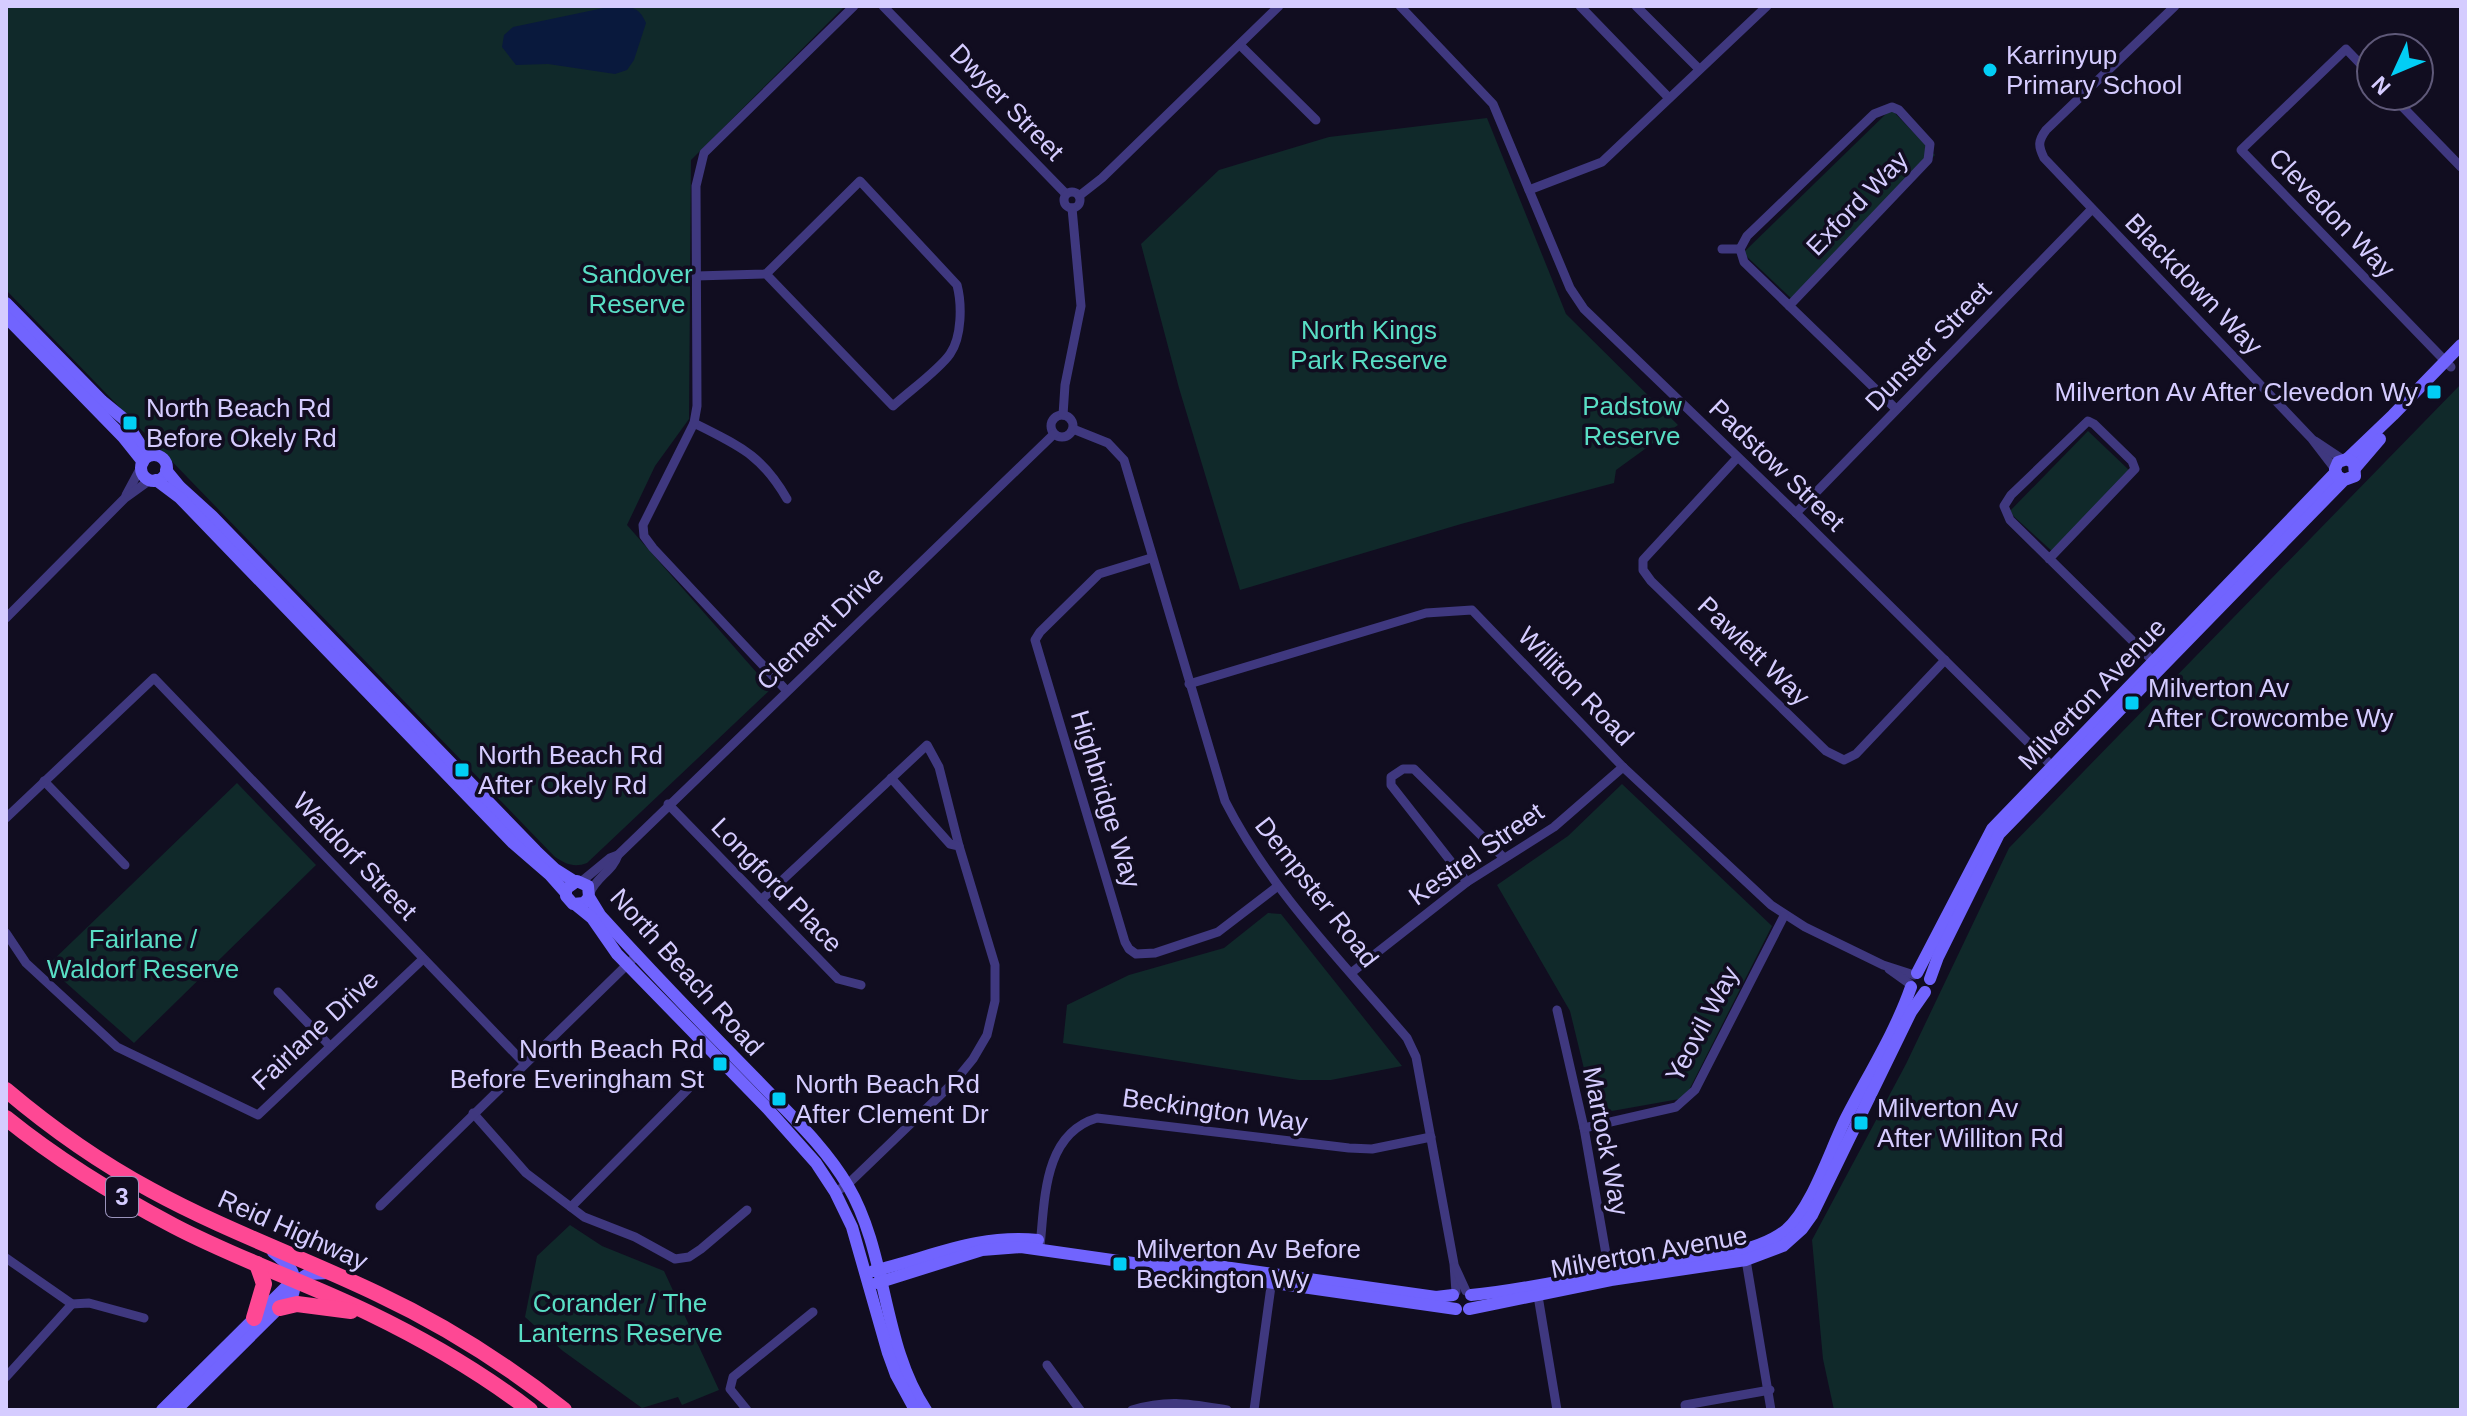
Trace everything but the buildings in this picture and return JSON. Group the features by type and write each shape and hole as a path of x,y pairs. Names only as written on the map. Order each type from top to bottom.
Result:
{"highway":[{"name":"Reid Highway","path":"6,1090 33,1113 111,1167 185,1208 379,1294 439,1326 518,1375 564,1410"},
{"name":"Reid Highway","path":"6,1118 96,1183 293,1285 369,1313 447,1355 530,1410"},
{"path":"254,1318 264,1284 257,1264"},
{"path":"280,1308 297,1304 369,1313"}],"street":[{"path":"786,690 653,548 644,536 643,525 694,423 697,406 696,186 704,153 854,6"},
{"name":"Dwyer Street","path":"883,6 1066,194"},
{"path":"1079,196 1102,178 1279,6"},
{"name":"Padstow Street","path":"1400,6 1493,104 1570,288 1584,309 2055,769"},
{"path":"1580,6 1669,98"},
{"path":"1636,6 1699,69"},
{"path":"1529,190 1602,162 1767,6"},
{"name":"Blackdown Way","path":"2175,6 2046,130 2039,140 2044,158 2343,468"},
{"path":"1240,45 1316,120"},
{"name":"Clevedon Way","path":"2355,58 2346,49 2241,150 2448,364"},
{"name":"Exford Way","path":"1740,249 1747,236 1874,114 1892,107 1905,114 1925,136 1931,151 1922,169 1789,306"},
{"path":"2408,112 2461,167"},
{"path":"696,276 766,274 860,181 957,285 961,300 956,338 950,354 893,406 766,274"},
{"path":"1072,192 1079,196 1079,203 1072,208 1065,203 1066,194 1072,192"},
{"name":"Clement Drive","path":"1054,434 1052,421 1056,416 1063,415 1065,385 1081,306 1072,208"},
{"name":"Dunster Street","path":"1796,513 2092,209"},
{"path":"1722,249 1740,249 1744,262 1896,409"},
{"path":"6,303 102,401 124,419 140,444 146,461 143,475 180,498 513,843 550,875 568,899 576,905 584,903 590,895 588,886 578,881 568,886 566,893"},
{"path":"6,317 146,461"},
{"name":"Milverton Avenue","path":"1745,1255 1783,1233 1795,1222 1986,838 2343,468 2448,364 2461,345"},
{"name":"Milverton Avenue","path":"2448,364 2461,357"},
{"path":"1063,415 1072,421 1073,429"},
{"path":"2049,559 2135,469 2132,461 2088,421 2011,495 2004,506 2010,520 2049,559 2156,665"},
{"path":"694,423 756,456 774,476 787,499"},
{"name":"Clement Drive","path":"1054,434 1067,436 1073,429"},
{"name":"Dempster Road","path":"1073,429 1108,443 1124,460 1225,801 1238,828 1278,886 1407,1038 1416,1057 1461,1293"},
{"name":"Clement Drive","path":"578,881 618,855 1054,434"},
{"name":"Pawlett Way","path":"1737,458 1643,560 1643,570 1651,581 1729,659 1826,751 1844,760 1856,754 1945,660"},
{"path":"6,618 125,498 163,477 166,470 164,459 146,461"},
{"path":"125,498 146,461"},
{"name":"North Beach Road","path":"166,470 536,851 578,881"},
{"name":"Highbridge Way","path":"1151,558 1099,574 1035,640 1125,942 1136,954 1155,953 1218,932 1278,886"},
{"name":"Williton Road","path":"1189,684 1426,613 1472,610 1623,767 1784,916 1913,980"},
{"name":"Waldorf Street","path":"44,781 154,678 524,1063"},
{"path":"761,900 927,745 939,767 995,965 995,1001 987,1035 955,1081 847,1185 835,1192"},
{"name":"Kestrel Street","path":"1351,973 1467,882 1554,827 1623,767"},
{"path":"1467,882 1391,785 1391,777 1403,769 1414,769 1504,858"},
{"name":"Milverton Avenue","path":"1930,979 1995,841 2055,769"},
{"path":"891,778 950,844 959,846"},
{"path":"6,818 44,781 125,865"},
{"path":"6,802 14,810"},
{"name":"Longford Place","path":"668,804 838,979 861,985"},
{"name":"Clement Drive","path":"590,895 596,882 616,863 618,855"},
{"name":"North Beach Road","path":"590,895 600,915 806,1132 847,1185 862,1216 888,1353 915,1410"},
{"name":"North Beach Road","path":"576,905 592,918 627,965 816,1163 852,1227 874,1277 908,1378 926,1410"},
{"name":"Yeovil Way","path":"1584,1128 1676,1107 1687,1100 1695,1090 1784,916"},
{"name":"Fairlane Drive","path":"6,933 26,963 117,1047 258,1115 423,959"},
{"path":"380,1206 637,955"},
{"path":"1924,973 1930,979 1930,986 1925,992 1918,993 1913,980 1924,973"},
{"path":"278,992 330,1046"},
{"name":"Milverton Avenue","path":"874,1277 982,1250 1040,1244 1462,1309 1610,1276 1783,1246 1812,1215 1911,1012 1925,992"},
{"name":"Martock Way","path":"1557,1010 1584,1128 1610,1276"},
{"path":"571,1207 688,1089"},
{"path":"473,1113 526,1173 584,1217 635,1237 675,1259 689,1257 701,1249 747,1210"},
{"name":"Beckington Way","path":"1040,1244 1053,1158 1074,1129 1097,1118 1349,1148 1372,1149 1431,1137"},
{"path":"174,1408 280,1308 293,1285 287,1263 258,1241"},
{"path":"1745,1255 1771,1410"},
{"path":"6,1258 72,1304 89,1303 144,1318"},
{"path":"174,1408 254,1318 308,1274 332,1274"},
{"path":"1254,1410 1272,1279"},
{"name":"Milverton Avenue","path":"1272,1279 1436,1297 1461,1293 1537,1291"},
{"path":"1537,1291 1557,1410"},
{"path":"1461,1293 1473,1302 1462,1309 1452,1302 1461,1293"},
{"path":"6,1377 72,1304"},
{"path":"747,1410 730,1389 733,1377 813,1312"},
{"path":"1047,1365 1080,1410"},
{"path":"1686,1410 1685,1405 1770,1390"},
{"path":"1132,1410 1156,1403 1179,1402 1227,1410"}],"green space":[{"name":"Sandover Reserve","path":"6,6 845,6 691,160 689,419 655,466 627,525 771,689 587,863 570,864 555,857 6,290"},
{"path":"1891,109 1935,155 1793,300 1743,253"},
{"name":"North Kings Park Reserve","path":"1487,118 1566,314 1678,425 1616,470 1614,483 1461,524 1240,590 1179,388 1141,244 1219,170 1329,137"},
{"path":"2461,384 2461,1410 1834,1410 1823,1359 1812,1240 1906,1064 2009,848"},
{"path":"2088,431 2130,471 2054,553 2009,512"},
{"name":"Fairlane / Waldorf Reserve","path":"237,783 316,865 134,1043 47,966"},
{"path":"1622,784 1772,926 1685,1098 1595,1114 1570,1011 1497,885 1568,836"},
{"path":"1268,913 1281,914 1402,1066 1331,1080 1299,1080 1063,1043 1067,1005 1129,975 1224,948"},
{"name":"Corander / The Lanterns Reserve","path":"570,1225 602,1246 664,1271 719,1390 682,1405 678,1397 642,1408 563,1351 525,1317 537,1256"}],"water":[{"path":"613,6 633,8 646,23 634,60 627,70 615,74 548,64 516,65 502,47 504,35 513,27"}],"place":[{"name":"Karrinyup Primary School","path":"1990,70"},
{"name":"Milverton Av After Clevedon Wy","path":"2434,392"},
{"name":"North Beach Rd Before Okely Rd","path":"130,423"},
{"name":"Milverton Av After Crowcombe Wy","path":"2132,703"},
{"name":"North Beach Rd After Okely Rd","path":"462,770"},
{"name":"North Beach Rd Before Everingham St","path":"720,1064"},
{"name":"North Beach Rd After Clement Dr","path":"779,1099"},
{"name":"Milverton Av After Williton Rd","path":"1861,1123"},
{"name":"Milverton Av Before Beckington Wy","path":"1120,1264"}],"park label":[{"name":"Padstow Reserve","path":"1632,421"}]}
